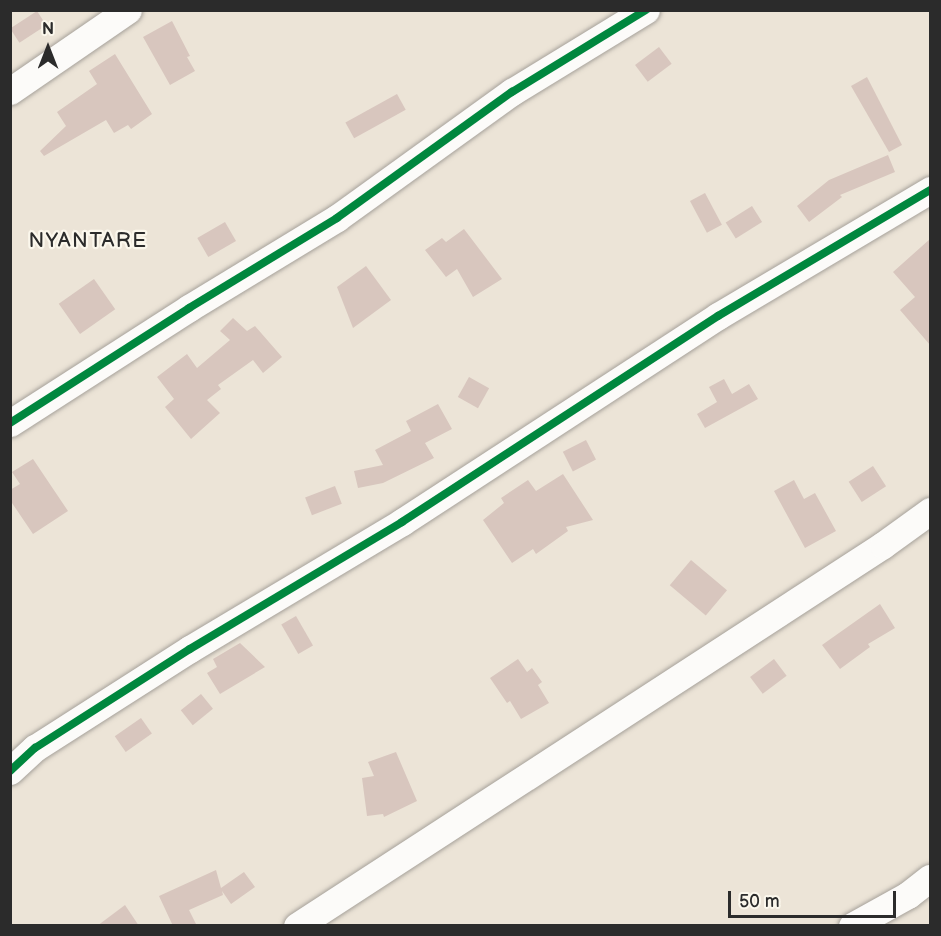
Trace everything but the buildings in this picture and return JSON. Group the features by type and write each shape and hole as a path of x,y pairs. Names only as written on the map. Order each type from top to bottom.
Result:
{"street":[{"path":"10,90 128,10"},
{"path":"10,423 189,308 336,218 512,92 646,10"},
{"path":"10,771 35,748 180,655 402,522 718,316 930,190"},
{"path":"297,926 884,545 930,511"},
{"path":"852,926 908,895 930,878"}],"cycle path":[{"path":"10,423 189,308 337,218 512,92 646,10"},
{"path":"10,771 35,748 190,649 402,522 718,316 930,190"}],"district":[{"name":"NYANTARE","path":"88,241"}]}
